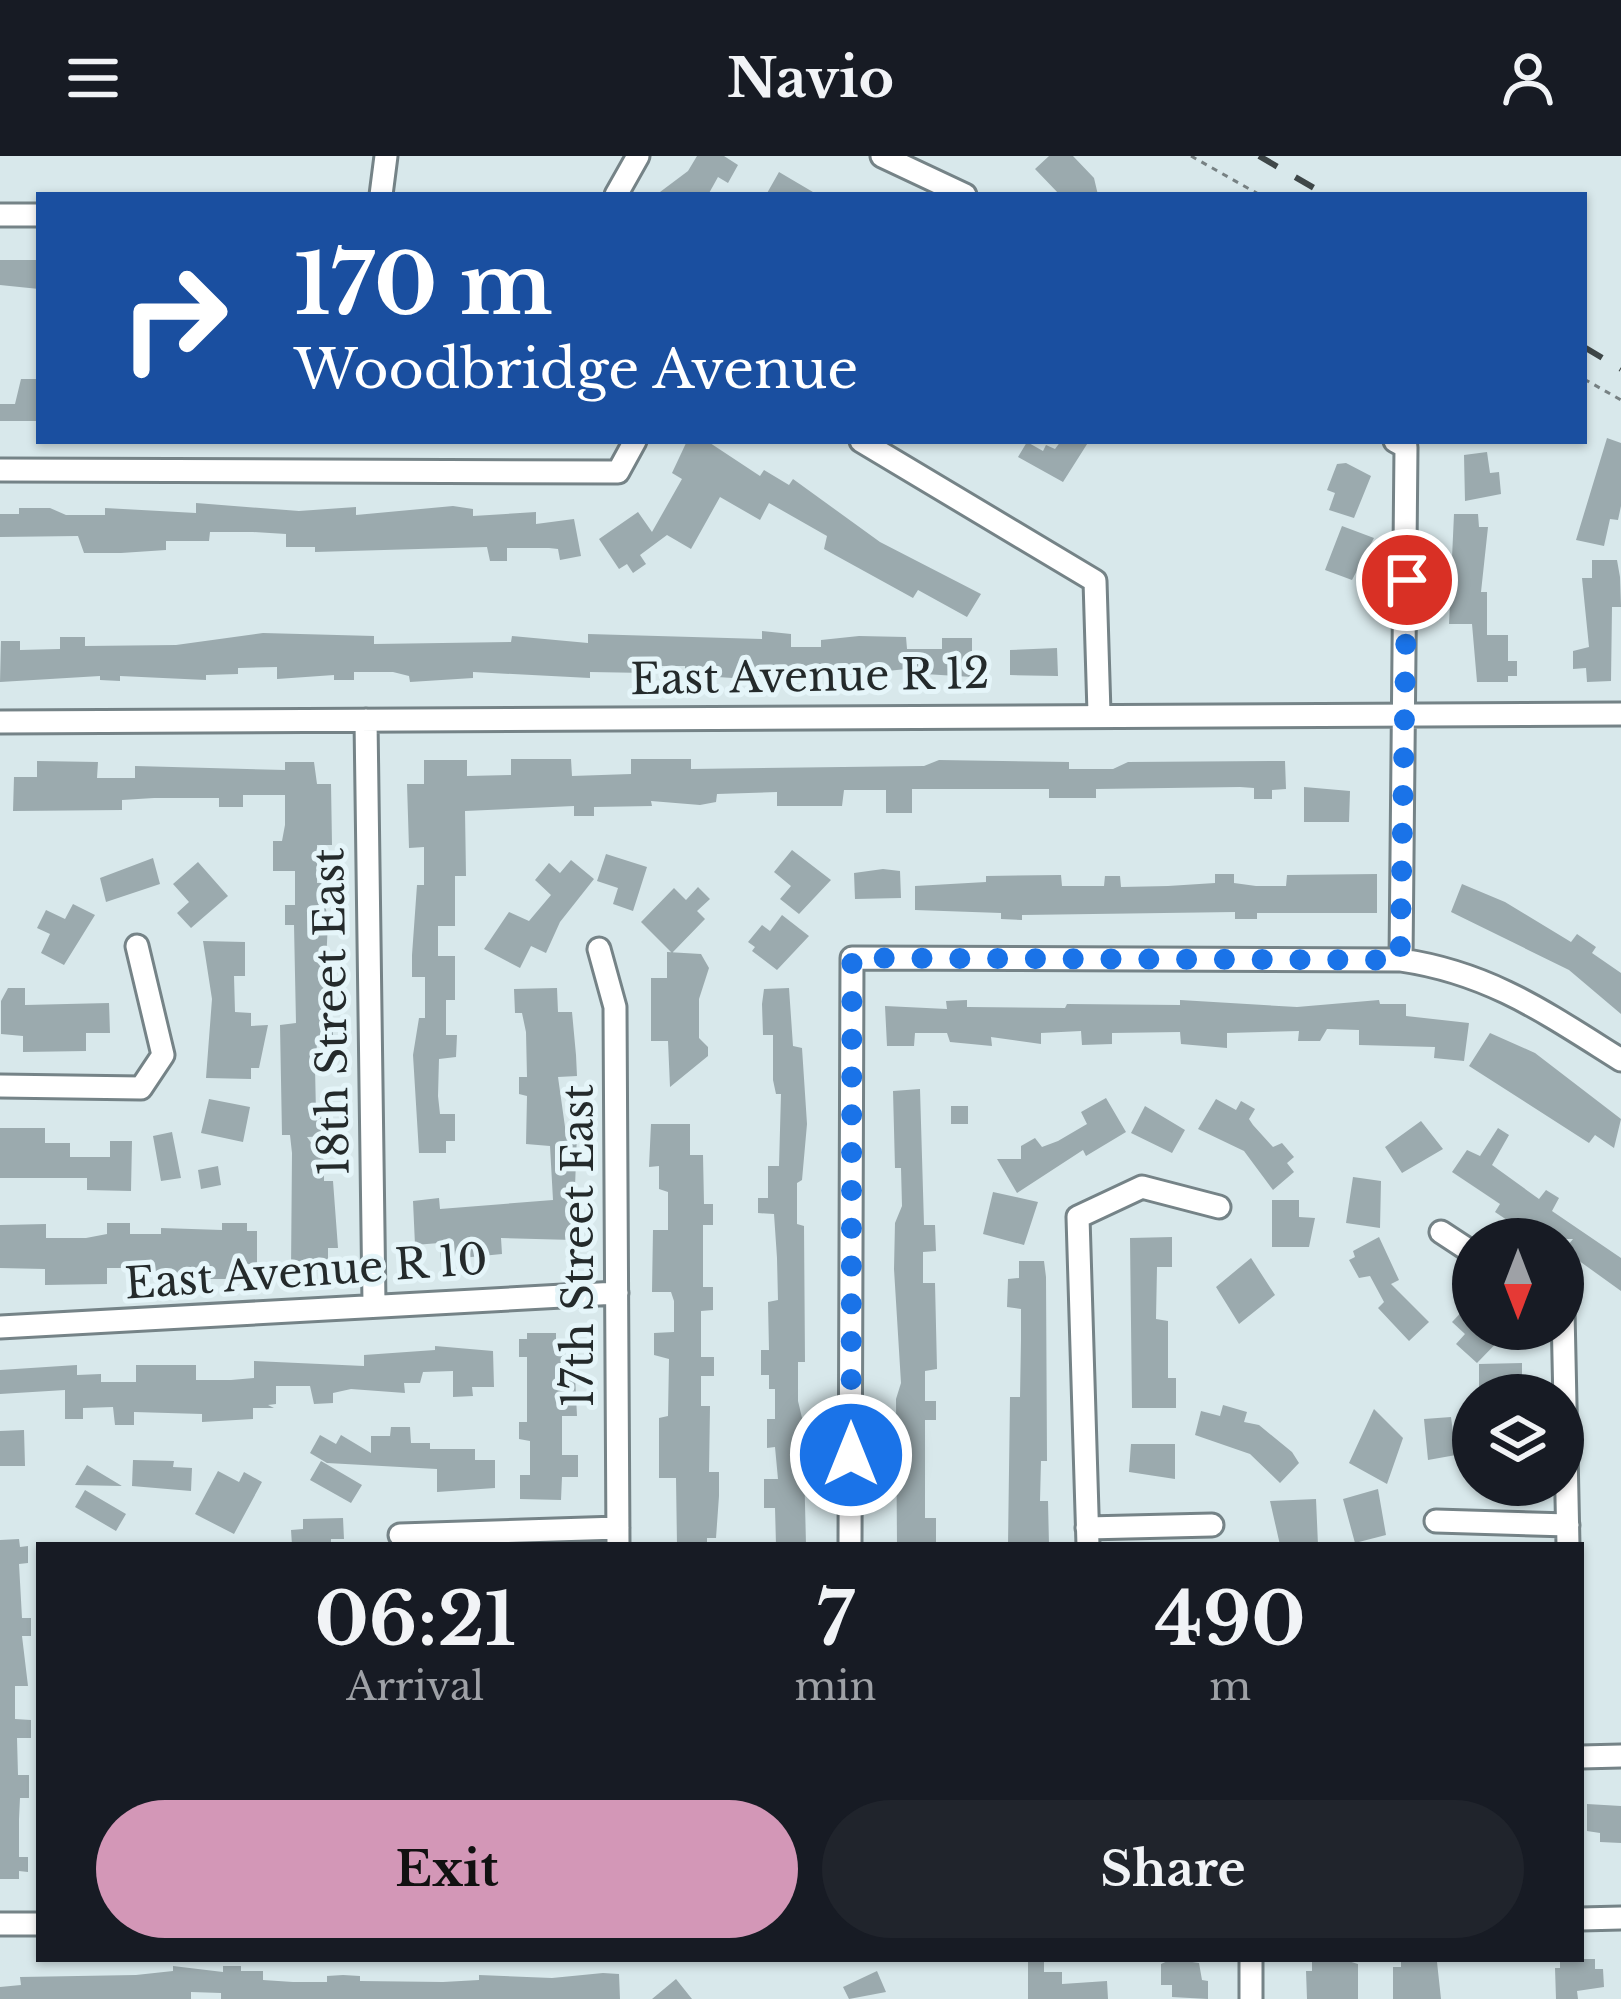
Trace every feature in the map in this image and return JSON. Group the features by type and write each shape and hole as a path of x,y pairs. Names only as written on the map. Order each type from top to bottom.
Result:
{"street":[{"path":"381,192 386,156"},
{"path":"618,192 638,156"},
{"path":"882,156 959,192"},
{"path":"0,215 36,215"},
{"path":"0,470 618,472 633,444"},
{"path":"875,444 1094,581 1099,712"},
{"path":"1400,444 1406,447 1407,712 1400,960"},
{"name":"East Avenue R 12","path":"0,722 1099,712 1621,714"},
{"name":"18th Street East","path":"366,720 374,1304"},
{"path":"0,1086 141,1088 163,1055 137,946"},
{"name":"17th Street East","path":"599,949 615,1006 618,1537"},
{"path":"850,1542 852,958 1400,960 1451,967 1502,986 1621,1060"},
{"path":"1212,1525 1087,1536 1078,1217 1142,1187 1219,1207"},
{"path":"1441,1232 1452,1239"},
{"name":"East Avenue R 10","path":"0,1327 617,1293"},
{"path":"1436,1521 1568,1535 1564,1350"},
{"path":"400,1535 618,1537"},
{"path":"1584,1756 1621,1756"},
{"path":"1584,1918 1621,1918"},
{"path":"0,1924 36,1924"},
{"path":"1251,1962 1251,1999"}],"path":[{"path":"1191,156 1255,192"},
{"path":"1587,381 1621,400"}],"building":[{"path":"697,156 724,156 738,165 728,183 718,177 710,192 660,192 688,171"},
{"path":"1049,156 1073,156 1094,178 1097,192 1057,192 1035,169"},
{"path":"779,172 813,192 768,192"},
{"path":"0,260 36,260 36,289 0,285"},
{"path":"21,379 36,379 36,421 0,421 0,404 15,404"},
{"path":"1607,438 1621,443 1621,506 1618,520 1610,519 1604,546 1576,540"},
{"path":"686,444 712,444 760,476 764,470 789,485 793,479 880,542 981,594 967,617 918,590 913,598 824,549 827,536 769,503 760,520 720,497 691,549 667,535 640,555 646,564 633,573 627,564 619,569 599,539 638,512 652,532 682,479 672,473"},
{"path":"1026,444 1043,451 1046,445 1055,449 1059,444 1087,444 1063,482 1018,457"},
{"path":"1487,452 1490,473 1499,472 1501,494 1465,501 1464,455"},
{"path":"1346,463 1371,476 1354,518 1329,510 1335,493 1327,490 1337,464"},
{"path":"196,503 299,511 356,507 356,515 453,506 473,509 473,516 536,512 536,524 574,519 581,556 560,560 558,549 507,548 507,561 490,561 487,547 315,552 315,547 286,547 286,534 253,532 210,532 209,541 166,541 166,550 121,553 84,553 78,536 0,537 0,514 19,514 19,508 50,508 66,515 105,515 105,508 196,513"},
{"path":"1454,514 1478,514 1479,527 1488,527 1481,592 1487,592 1487,635 1508,635 1508,661 1517,661 1517,676 1508,676 1508,682 1477,682 1472,624 1449,624"},
{"path":"1342,526 1374,538 1352,580 1325,570"},
{"path":"1592,560 1617,560 1620,577 1621,607 1612,607 1611,681 1587,682 1586,668 1573,669 1573,651 1589,647 1582,578 1592,578"},
{"path":"762,631 791,634 791,647 821,647 821,640 859,636 906,637 907,649 942,649 942,638 972,638 972,677 925,674 925,667 850,675 765,671 765,677 733,678 685,675 685,666 647,666 647,673 590,672 590,678 473,672 473,678 410,682 409,676 393,672 354,672 354,680 334,680 334,675 277,679 277,667 238,668 238,674 206,675 206,680 120,676 120,681 100,680 100,676 0,682 1,641 20,641 20,650 60,649 60,637 85,637 85,646 176,645 263,633 374,636 374,644 511,642 512,636 588,643 588,634 762,639"},
{"path":"1057,648 1058,676 1010,675 1010,650"},
{"path":"511,759 571,759 572,776 631,774 631,759 691,759 691,769 924,766 939,760 1069,762 1069,769 1113,769 1128,762 1285,761 1286,789 1272,790 1272,799 1254,799 1254,788 1240,787 1096,789 1096,798 1049,798 1049,789 912,789 912,813 886,813 886,790 844,790 842,806 777,806 777,792 717,794 716,802 700,805 651,801 652,806 594,807 594,816 574,816 574,806 465,811 466,876 455,876 455,926 438,926 438,956 455,956 455,1000 446,1000 446,1035 457,1035 456,1057 439,1059 438,1096 440,1114 455,1114 455,1141 446,1141 446,1153 419,1153 413,1055 419,1018 425,1018 425,977 412,977 412,955 417,885 424,885 424,847 409,848 407,784 424,784 424,760 467,760 467,776 511,775"},
{"path":"37,761 98,762 97,778 135,778 135,766 285,770 285,762 314,762 317,784 331,784 332,845 317,845 317,883 322,883 328,922 323,1023 333,1023 333,1043 317,1044 315,1067 316,1114 331,1114 332,1136 307,1137 324,1160 324,1181 333,1181 338,1248 328,1248 328,1270 291,1271 292,1153 290,1135 282,1135 280,1025 296,1023 294,925 285,925 285,905 295,905 295,871 273,871 273,841 282,841 285,825 285,795 243,795 243,807 219,807 219,798 154,798 122,800 122,810 13,811 14,777 37,777"},
{"path":"1304,787 1350,791 1349,822 1304,822"},
{"path":"792,850 831,880 799,914 780,899 791,886 774,872"},
{"path":"606,854 647,867 633,911 613,904 618,888 597,881"},
{"path":"153,858 160,884 106,902 100,878"},
{"path":"571,860 594,879 560,922 546,953 531,946 520,968 484,949 509,912 529,921 551,895 535,880 549,863 560,873"},
{"path":"198,862 228,896 191,928 177,913 189,902 173,884"},
{"path":"900,871 901,898 855,899 854,873"},
{"path":"1215,874 1234,874 1234,883 1286,886 1287,875 1377,874 1377,913 1257,913 1257,919 1235,919 1235,912 1022,915 1022,920 1001,919 1001,913 915,910 915,886 986,882 986,876 1061,875 1062,886 1104,886 1105,876 1120,876 1121,887 1215,883"},
{"path":"1462,884 1505,902 1571,942 1577,934 1596,947 1592,953 1621,973 1621,1014 1569,970 1451,912"},
{"path":"698,887 710,899 697,911 705,919 672,953 641,922 674,888 686,900"},
{"path":"73,904 95,915 64,965 41,953 50,934 37,928 46,910 65,919"},
{"path":"782,915 809,936 777,970 752,951 755,947 748,942 762,925 770,931"},
{"path":"203,941 245,942 245,976 234,976 235,1012 251,1013 251,1026 268,1025 259,1068 251,1068 251,1079 206,1078 212,999"},
{"path":"667,952 701,954 709,968 699,999 699,1038 708,1047 708,1056 670,1087 668,1041 651,1041 651,978 667,978"},
{"path":"8,988 25,988 25,1005 109,1003 110,1033 86,1033 86,1051 23,1052 23,1036 1,1034 1,1001"},
{"path":"557,988 558,1012 572,1012 576,1055 577,1076 558,1077 566,1134 577,1134 573,1240 501,1238 502,1254 441,1260 439,1243 415,1245 413,1201 439,1198 440,1209 553,1200 550,1146 526,1144 527,1096 519,1094 519,1077 527,1077 526,1032 522,1013 515,1013 514,989"},
{"path":"789,988 793,1046 802,1048 807,1124 802,1180 797,1183 797,1224 804,1226 805,1362 798,1362 798,1401 803,1422 806,1542 776,1542 775,1508 764,1508 764,1479 778,1479 775,1447 767,1448 767,1419 775,1419 775,1389 769,1389 769,1375 761,1375 761,1350 769,1350 768,1302 778,1300 774,1214 758,1213 758,1198 768,1198 768,1166 779,1166 781,1094 776,1094 773,1080 773,1035 763,1035 764,989"},
{"path":"967,1000 967,1007 1065,1008 1067,1004 1180,1005 1180,1000 1297,1007 1379,1000 1380,1004 1406,1004 1406,1016 1469,1023 1464,1061 1434,1058 1435,1047 1359,1045 1359,1030 1327,1029 1320,1041 1298,1041 1299,1031 1227,1033 1227,1048 1181,1044 1180,1032 1112,1033 1112,1044 1082,1045 1081,1031 1041,1033 1041,1044 991,1037 992,1046 950,1042 947,1033 915,1033 914,1046 887,1046 885,1006 947,1009 946,1001"},
{"path":"1490,1033 1535,1053 1621,1119 1614,1148 1595,1135 1589,1143 1469,1066"},
{"path":"920,1089 924,1225 935,1225 936,1251 923,1252 923,1283 935,1283 937,1369 925,1371 925,1401 936,1401 936,1420 925,1420 925,1518 936,1518 936,1542 897,1542 896,1399 901,1383 894,1269 895,1223 902,1206 901,1168 895,1168 893,1091"},
{"path":"1106,1098 1126,1132 1086,1156 1083,1150 1017,1193 997,1159 1021,1159 1021,1146 1035,1138 1042,1147 1058,1141 1087,1124 1081,1112"},
{"path":"209,1099 250,1107 243,1142 201,1133"},
{"path":"1216,1099 1236,1110 1241,1101 1255,1109 1249,1119 1253,1125 1273,1147 1282,1143 1294,1157 1287,1163 1294,1172 1273,1190 1244,1151 1198,1129"},
{"path":"951,1106 968,1106 968,1124 951,1124"},
{"path":"1145,1106 1185,1130 1172,1153 1131,1133"},
{"path":"1421,1121 1443,1149 1402,1173 1385,1147"},
{"path":"651,1124 690,1124 690,1155 703,1155 704,1204 713,1204 713,1225 703,1225 703,1287 713,1287 713,1310 701,1311 701,1357 714,1357 714,1376 701,1376 701,1406 710,1406 709,1472 719,1472 719,1496 716,1538 707,1538 707,1542 677,1542 676,1478 659,1478 659,1418 668,1416 669,1359 654,1355 654,1333 674,1332 674,1301 671,1292 652,1292 653,1230 668,1230 668,1192 659,1189 659,1166 649,1167"},
{"path":"0,1128 45,1128 45,1143 70,1143 70,1157 110,1157 110,1141 132,1141 131,1191 87,1190 87,1178 0,1178"},
{"path":"1498,1128 1509,1135 1492,1165 1539,1199 1546,1190 1559,1198 1552,1211 1562,1218 1504,1218 1495,1212 1500,1204 1452,1172 1467,1150 1480,1156"},
{"path":"172,1132 181,1178 161,1181 153,1136"},
{"path":"218,1166 221,1185 201,1189 198,1170"},
{"path":"1353,1177 1381,1181 1380,1228 1346,1223"},
{"path":"993,1192 1038,1202 1024,1245 983,1234"},
{"path":"1272,1200 1299,1200 1299,1217 1315,1218 1309,1247 1272,1247"},
{"path":"107,1223 130,1223 130,1234 161,1234 161,1228 222,1230 222,1223 247,1223 247,1231 257,1231 257,1264 231,1264 231,1279 191,1279 191,1284 170,1284 171,1273 107,1268 107,1284 45,1285 45,1269 0,1268 0,1225 46,1224 46,1238 86,1238 107,1234"},
{"path":"1584,1233 1621,1258 1621,1291 1584,1264"},
{"path":"1172,1237 1172,1267 1157,1267 1156,1319 1168,1321 1168,1378 1176,1378 1176,1408 1132,1408 1130,1238"},
{"path":"1379,1237 1399,1280 1391,1284 1429,1322 1409,1341 1378,1308 1384,1302 1370,1276 1359,1278 1349,1260 1355,1257 1353,1251"},
{"path":"1251,1258 1275,1295 1239,1324 1216,1287"},
{"path":"1019,1261 1044,1261 1047,1461 1041,1461 1040,1501 1048,1501 1049,1542 1008,1542 1010,1397 1020,1397 1021,1309 1007,1307 1008,1279 1019,1278"},
{"path":"527,1333 556,1333 556,1355 574,1355 577,1416 562,1416 562,1455 578,1455 578,1477 562,1477 561,1500 520,1499 520,1475 530,1475 530,1441 519,1439 519,1422 527,1422 527,1357 519,1357 519,1339 527,1339"},
{"path":"435,1346 493,1351 494,1387 472,1387 473,1396 453,1397 453,1371 423,1372 420,1383 404,1383 405,1393 351,1389 333,1393 333,1403 314,1404 310,1386 276,1386 276,1404 268,1405 274,1408 253,1408 253,1419 202,1422 202,1414 134,1412 134,1425 115,1425 113,1407 83,1408 83,1419 65,1419 65,1390 0,1394 0,1370 77,1365 77,1375 101,1374 101,1382 136,1382 136,1365 196,1365 196,1380 231,1380 254,1378 254,1361 364,1366 364,1355 435,1350"},
{"path":"1463,1350 1490,1350 1477,1363"},
{"path":"1522,1363 1522,1374 1479,1374 1479,1364"},
{"path":"1223,1405 1247,1412 1244,1422 1259,1425 1292,1452 1299,1463 1280,1483 1250,1454 1195,1435 1201,1411 1220,1416"},
{"path":"1374,1409 1403,1438 1387,1484 1349,1463"},
{"path":"1451,1417 1452,1456 1428,1460 1424,1419"},
{"path":"391,1427 410,1427 411,1443 430,1443 430,1449 475,1449 475,1460 495,1460 495,1488 437,1492 437,1469 327,1463 310,1453 320,1435 336,1444 341,1435 371,1453 371,1436 390,1436"},
{"path":"24,1430 25,1466 0,1466 0,1431"},
{"path":"1131,1444 1175,1444 1175,1479 1129,1472"},
{"path":"133,1460 174,1461 173,1467 192,1468 191,1491 132,1486"},
{"path":"321,1461 362,1485 351,1503 310,1480"},
{"path":"87,1465 122,1486 75,1485"},
{"path":"218,1471 239,1482 244,1472 262,1482 234,1534 195,1514"},
{"path":"1378,1489 1386,1535 1355,1542 1343,1499"},
{"path":"85,1490 126,1514 116,1531 75,1507"},
{"path":"1316,1499 1318,1542 1279,1542 1270,1501"},
{"path":"343,1518 344,1539 292,1542 291,1530 303,1529 303,1519"},
{"path":"19,1539 20,1547 28,1546 28,1563 19,1564 22,1618 31,1618 31,1636 22,1636 28,1686 15,1686 15,1719 31,1720 31,1738 17,1738 18,1775 29,1775 29,1798 20,1798 19,1819 19,1857 28,1857 28,1872 19,1871 19,1879 0,1879 0,1540"},
{"path":"1587,1804 1621,1806 1621,1843 1600,1842 1600,1833 1587,1831"},
{"path":"1595,1959 1595,1969 1603,1969 1604,1987 1577,1991 1578,1999 1556,1999 1555,1968 1560,1968 1560,1962"},
{"path":"1028,1962 1044,1962 1044,1972 1062,1972 1062,1984 1107,1981 1108,1999 1028,1999"},
{"path":"1312,1962 1358,1964 1358,1999 1307,1999 1306,1971 1312,1971"},
{"path":"1401,1962 1437,1962 1441,1999 1393,1999 1393,1967 1401,1967"},
{"path":"1199,1963 1202,1980 1208,1981 1208,1999 1172,1997 1172,1985 1161,1985 1161,1964"},
{"path":"173,1966 223,1972 223,1966 241,1966 241,1971 263,1971 263,1980 293,1982 327,1982 327,1976 343,1975 360,1976 360,1981 443,1982 479,1980 479,1975 619,1974 620,1999 221,1999 221,1993 191,1992 191,1999 0,1999 0,1987 21,1985 20,1977 136,1975 173,1971"},
{"path":"877,1971 886,1992 849,1999 843,1987"},
{"path":"676,1979 692,1999 652,1999"}],"railway":[{"path":"1259,156 1321,192"},
{"path":"1587,349 1621,369"}],"route":[{"path":"851,1455 852,958 1400,960 1407,580"}]}
